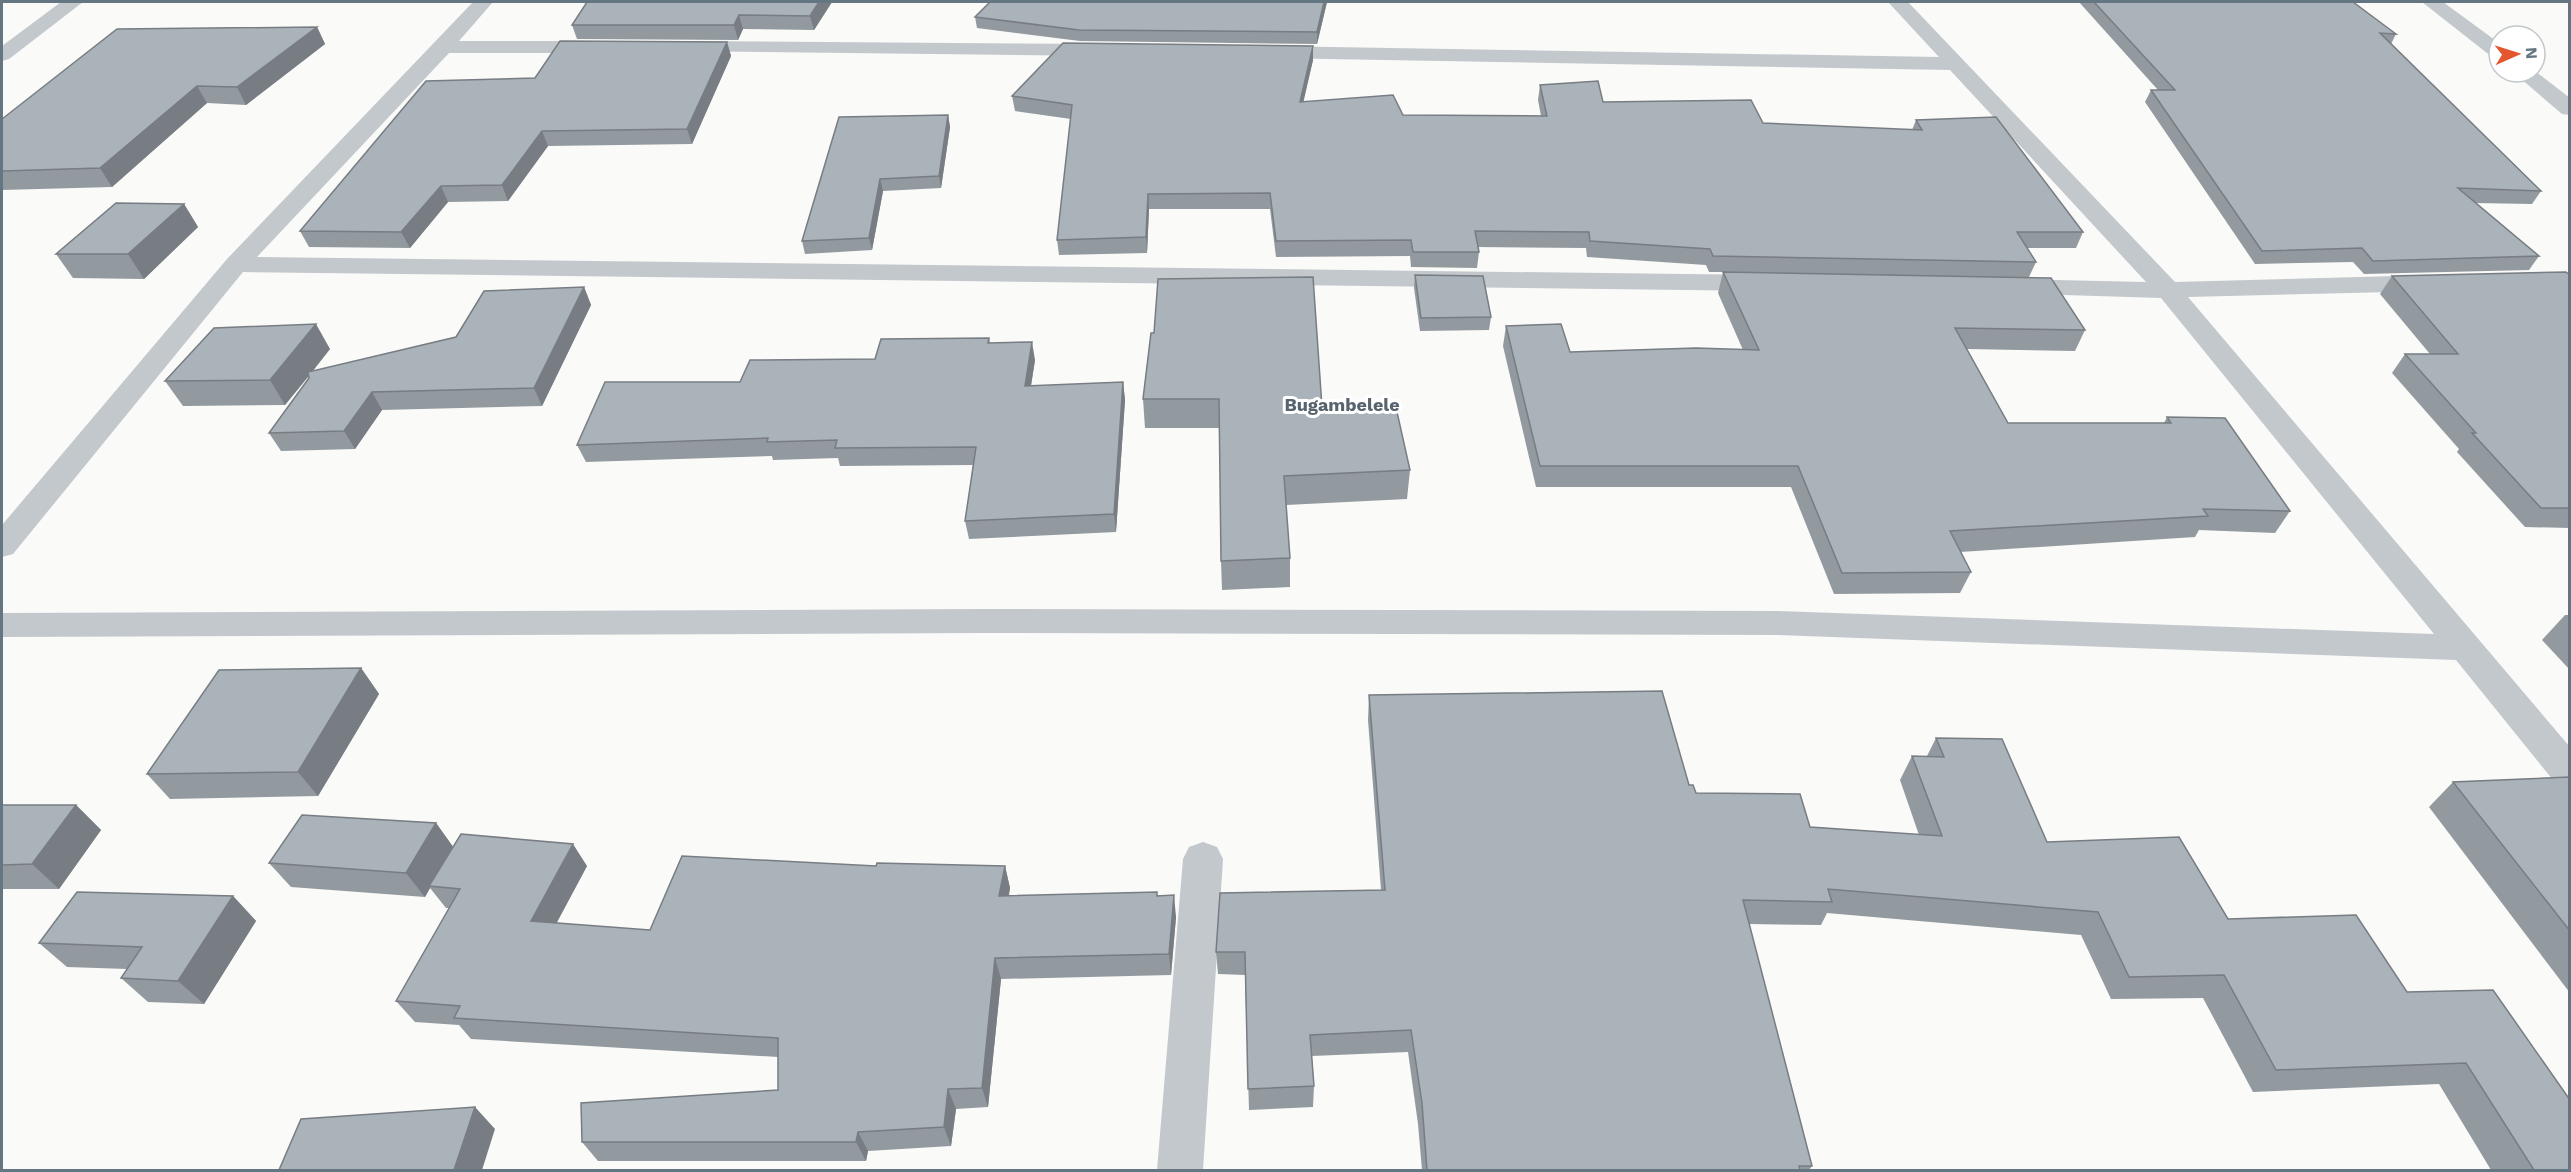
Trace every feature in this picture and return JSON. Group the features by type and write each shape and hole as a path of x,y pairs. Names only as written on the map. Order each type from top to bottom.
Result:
{"street":[{"path":"2,55 74,2"},
{"path":"1898,2 2168,290 2570,774"},
{"path":"2431,2 2487,44"},
{"path":"2,546 236,264 443,47 474,4"},
{"path":"443,47 618,47"},
{"path":"664,47 1124,50"},
{"path":"1243,51 1958,64"},
{"path":"2538,84 2570,109"},
{"path":"236,264 1788,283"},
{"path":"1990,287 2168,290 2462,282"},
{"path":"2,625 982,621 1778,623 2466,648"},
{"path":"1180,1170 1203,859"}],"building":[{"path":"587,2 819,2 810,16 739,15 734,25 572,25"},
{"path":"990,2 1324,2 1317,32 1079,30 975,17"},
{"path":"2094,2 2353,2 2396,34 2380,33 2541,191 2458,188 2539,256 2373,261 2362,248 2262,251 2151,90 2175,90"},
{"path":"317,27 237,87 197,86 100,168 2,171 2,119 117,29"},
{"path":"560,41 727,42 687,129 542,131 502,185 441,186 401,232 300,231 426,81 535,78"},
{"path":"1063,43 1313,46 1300,102 1393,95 1403,115 1547,116 1540,85 1598,81 1603,102 1751,100 1763,123 1922,130 1916,120 1996,117 2083,232 2017,232 2036,262 1713,256 1710,249 1590,241 1589,232 1475,231 1479,252 1413,252 1411,240 1276,241 1270,193 1148,194 1146,237 1057,240 1072,105 1012,96"},
{"path":"948,115 939,176 880,179 869,238 802,241 839,117"},
{"path":"116,203 184,204 128,254 56,254"},
{"path":"1723,272 2051,278 2085,330 1955,328 2008,423 2171,423 2167,417 2225,418 2290,511 2203,509 2208,516 1950,531 1971,572 1842,573 1798,466 1540,466 1506,326 1561,324 1570,352 1696,348 1759,350"},
{"path":"2566,272 2570,275 2570,508 2541,508 2472,433 2476,433 2405,354 2458,354 2392,276"},
{"path":"1415,275 1483,276 1491,317 1421,318"},
{"path":"1313,277 1322,407 1395,403 1410,470 1284,476 1290,558 1221,561 1219,399 1143,399 1151,333 1154,333 1158,279"},
{"path":"584,287 534,388 372,392 344,431 269,433 309,378 308,372 456,337 484,291"},
{"path":"316,324 270,380 165,381 214,328"},
{"path":"989,338 988,343 1032,342 1025,386 1123,382 1114,514 965,521 976,447 835,448 837,440 767,442 768,438 577,445 605,382 740,382 750,360 875,359 881,339"},
{"path":"361,668 298,772 147,774 219,670"},
{"path":"1662,691 1689,785 1693,785 1696,793 1800,794 1810,827 1942,836 1912,756 1944,757 1936,738 2002,739 2047,842 2179,837 2228,919 2356,915 2407,992 2493,990 2570,1100 2570,1170 2534,1170 2466,1063 2276,1070 2224,975 2129,977 2098,912 1828,889 1832,902 1743,900 1812,1166 1799,1166 1800,1170 1427,1170 1422,1103 1411,1030 1310,1035 1314,1086 1248,1089 1245,952 1216,952 1220,893 1385,890 1369,695"},
{"path":"2570,777 2570,931 2453,782"},
{"path":"2,805 76,805 32,864 2,865"},
{"path":"302,815 436,823 406,873 269,863"},
{"path":"461,834 573,844 531,921 650,930 682,856 876,866 877,863 1005,866 999,896 1157,892 1157,896 1174,895 1169,954 995,958 982,1088 948,1089 944,1127 858,1132 856,1142 582,1142 581,1103 778,1090 778,1038 454,1018 460,1006 396,1001 460,889 429,886"},
{"path":"77,892 233,896 178,981 121,978 142,947 39,943"},
{"path":"475,1107 454,1170 279,1170 301,1119"}],"district":[{"name":"Bugambelele","path":"1342,404"}]}
